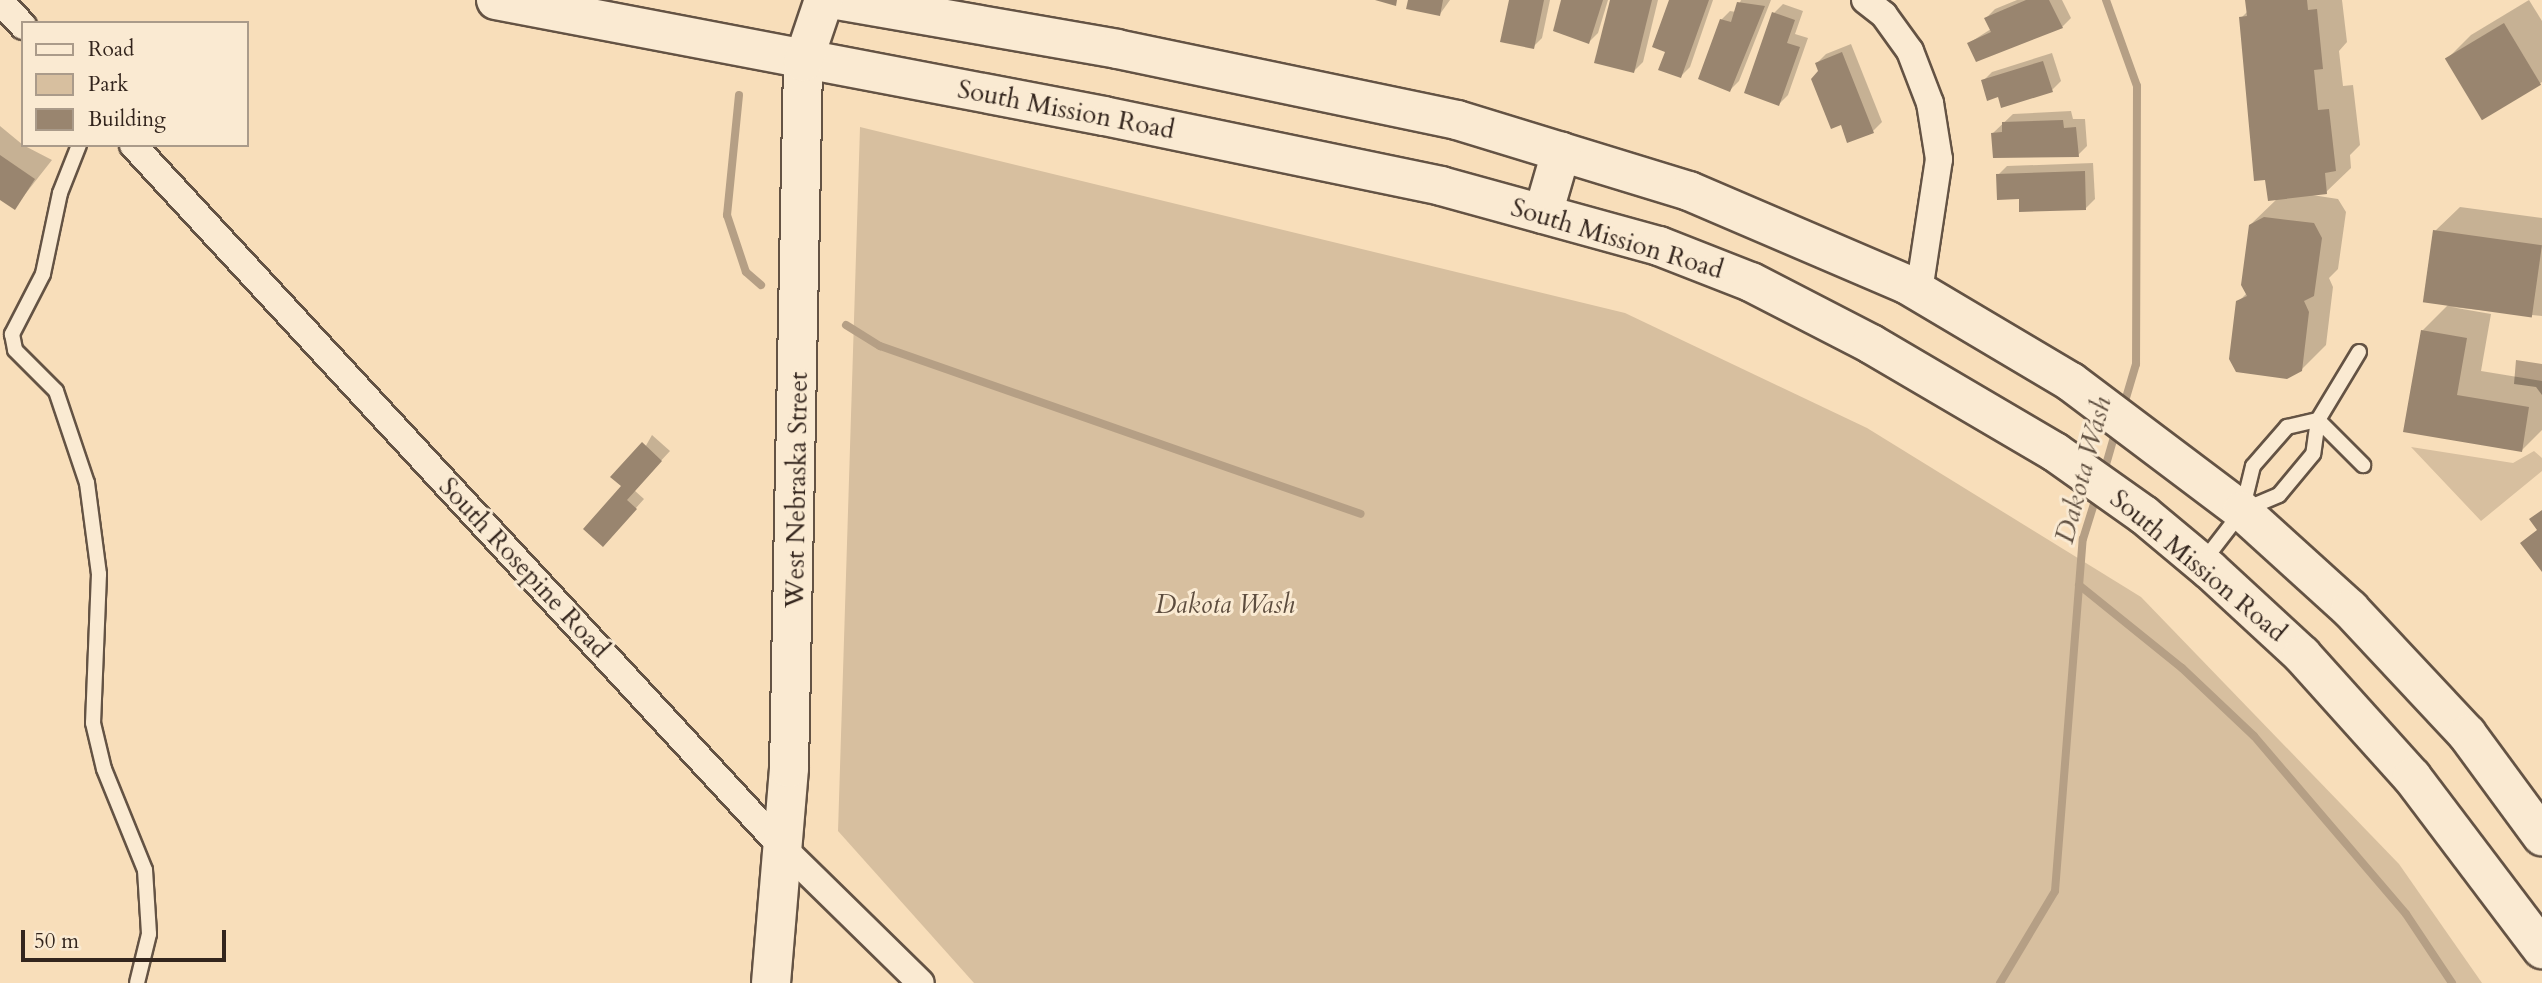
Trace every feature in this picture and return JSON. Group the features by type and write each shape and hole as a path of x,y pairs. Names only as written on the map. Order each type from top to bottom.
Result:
{"main road":[{"name":"South Mission Road","path":"496,0 803,62 1104,116 1441,186 1659,246 1751,282 1871,344 2055,452 2144,515 2202,563 2302,655 2412,777 2542,948"},
{"name":"West Nebraska Street","path":"771,983 789,768 799,438 803,62 824,0"},
{"path":"837,0 1117,49 1457,120 1689,191 1919,291 2071,382 2242,511 2350,610 2468,734 2542,836"},
{"path":"1543,214 1561,152"}],"street":[{"path":"1865,0 1884,15 1910,51 1930,103 1939,159 1919,291"},
{"path":"0,1 21,24"},
{"name":"South Rosepine Road","path":"135,147 782,847 921,983"}],"lane":[{"path":"78,147 60,193 43,274 12,334 15,350 55,391 87,483 99,574 93,723 104,769 145,870 149,934 137,983"},
{"path":"2242,511 2279,495 2313,454 2318,420 2359,352"},
{"path":"2318,420 2359,461"},
{"path":"2202,563 2242,511 2253,466 2287,427 2318,420"}],"green space":[{"name":"Dakota Wash","path":"860,127 1625,313 1867,428 2141,597 2399,864 2482,983 974,983 838,831"},
{"path":"2411,447 2513,463 2534,451 2542,458 2542,471 2481,521"}],"shaded area":[{"path":"2516,360 2542,364 2542,395 2536,387 2514,384"}],"building":[{"path":"1375,0 1397,0 1396,6"},
{"path":"1408,0 1443,0 1440,16 1406,9"},
{"path":"1509,0 1544,0 1534,49 1500,42"},
{"path":"1561,0 1603,0 1589,44 1553,31"},
{"path":"1610,0 1652,0 1634,73 1594,63"},
{"path":"1669,0 1709,0 1681,78 1658,70 1665,52 1652,47"},
{"path":"2026,0 2049,0 2063,28 1976,62 1967,43 1991,32 1984,18"},
{"path":"2245,0 2307,0 2308,10 2317,9 2323,69 2314,70 2318,110 2329,109 2336,171 2325,173 2327,194 2268,201 2265,180 2254,181 2239,17 2247,16"},
{"path":"1737,2 1765,6 1730,92 1698,79 1720,19 1731,22"},
{"path":"1772,12 1795,20 1787,43 1800,47 1779,106 1744,93"},
{"path":"2504,23 2541,85 2482,120 2445,59"},
{"path":"1842,52 1874,133 1847,143 1841,125 1831,129 1811,79 1818,71 1815,63"},
{"path":"2043,61 2053,92 2001,108 1998,97 1987,101 1981,80"},
{"path":"2063,120 2064,128 2076,127 2079,157 1993,158 1991,133 2002,132 2002,122"},
{"path":"0,155 35,179 15,210 0,200"},
{"path":"2085,171 2086,210 2019,212 2019,199 1997,200 1996,174"},
{"path":"2264,217 2314,223 2322,238 2314,296 2304,301 2309,312 2302,371 2287,379 2236,372 2229,359 2236,301 2247,296 2241,285 2249,225"},
{"path":"2433,230 2542,245 2532,318 2423,302"},
{"path":"2421,330 2467,338 2457,395 2529,407 2522,452 2403,432"},
{"path":"642,442 662,461 627,500 637,509 603,547 583,529 621,486 610,477"},
{"path":"2542,510 2542,572 2520,543 2537,530 2529,519"}],"waterway":[{"name":"Dakota Wash","path":"2106,0 2137,86 2136,364 2123,408"},
{"path":"739,95 727,215 746,272 761,285"},
{"path":"846,325 880,346 1361,514"},
{"name":"Dakota Wash","path":"2103,475 2116,430"},
{"name":"Dakota Wash","path":"2000,983 2055,891 2083,539 2097,494"},
{"path":"2079,585 2182,668 2254,736 2406,914 2452,983"}]}
